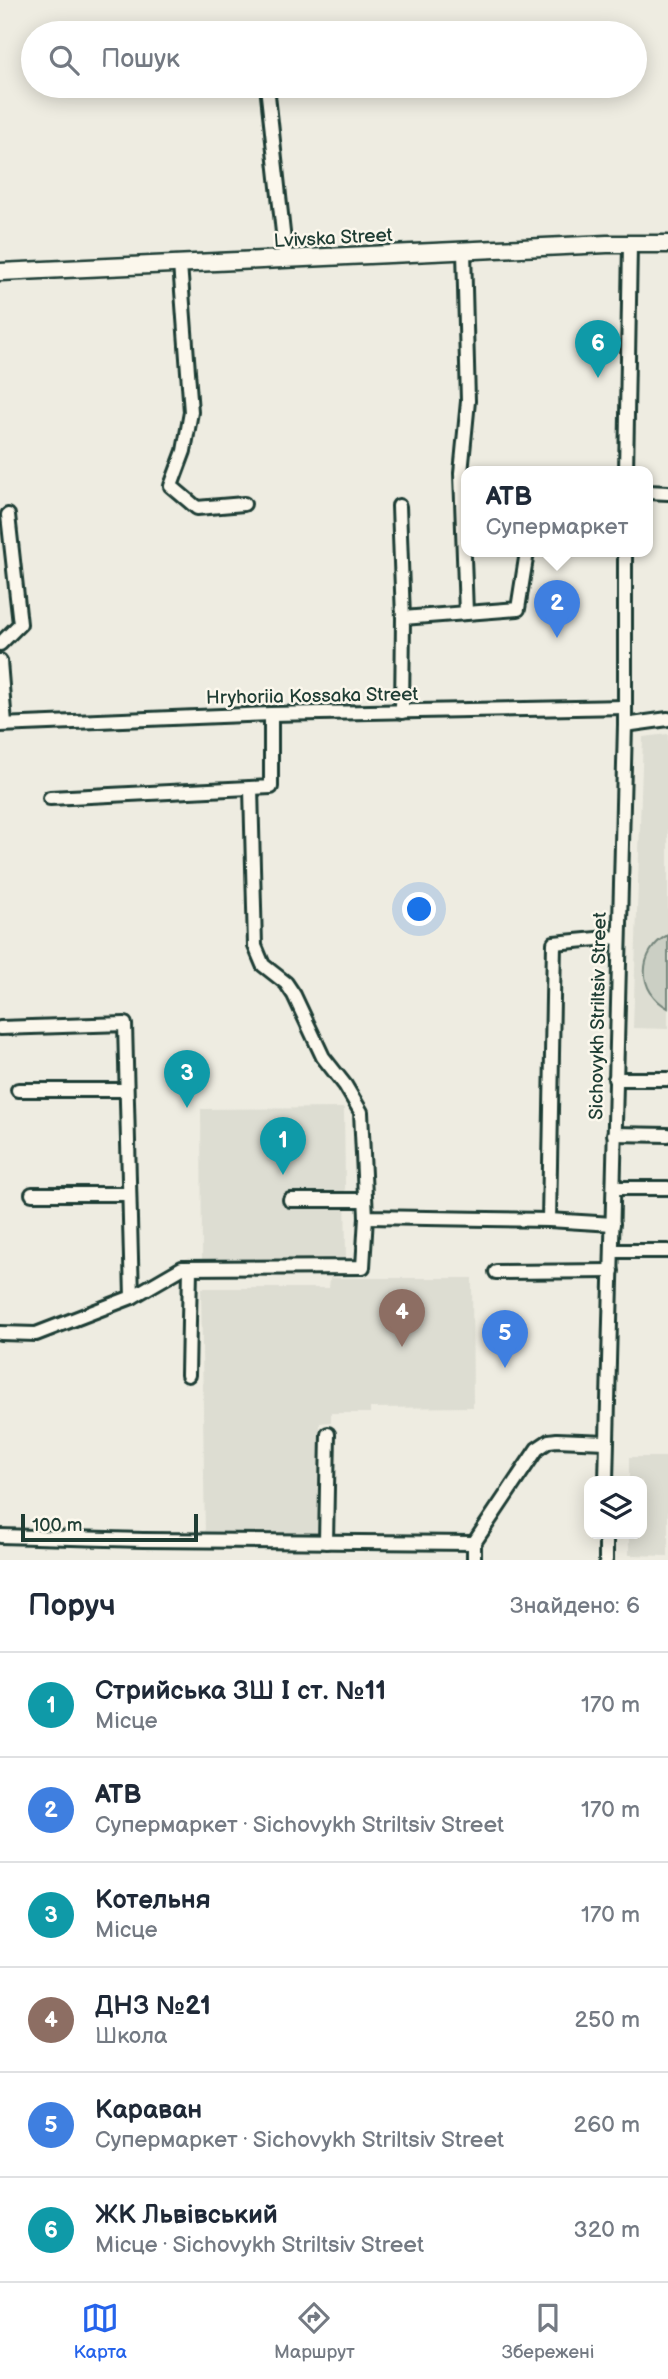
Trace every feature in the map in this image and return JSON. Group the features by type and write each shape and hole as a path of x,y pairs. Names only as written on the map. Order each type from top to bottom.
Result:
{"main road":[{"name":"Lvivska Street","path":"0,272 607,244 668,244"}],"street":[{"path":"268,98 286,260"},
{"path":"625,466 631,245"},
{"path":"462,466 468,401 464,251"},
{"path":"180,264 191,412 184,451 171,486 197,508 244,503"},
{"path":"399,506 403,618 402,712"},
{"path":"0,644 20,624 8,515"},
{"path":"464,557 466,613"},
{"path":"403,618 518,609 526,557"},
{"name":"Sichovykh Striltsiv Street","path":"606,1476 625,725 625,557"},
{"path":"0,661 2,724"},
{"name":"Hryhoriia Kossaka Street","path":"2,724 271,714 625,707"},
{"path":"50,798 271,787 271,714"},
{"path":"625,725 668,719"},
{"path":"0,1333 37,1334 131,1297 182,1268 363,1267 366,1217 361,1112 323,1057 294,995 286,983 264,965 255,946 251,788"},
{"path":"549,1220 554,943 618,937"},
{"path":"0,1028 125,1024 131,1297"},
{"path":"615,1079 668,1079"},
{"path":"18,1090 125,1090"},
{"path":"614,1134 668,1135"},
{"path":"614,1188 668,1188"},
{"path":"32,1194 129,1194"},
{"path":"290,1200 365,1200"},
{"path":"366,1217 549,1220 613,1224"},
{"path":"612,1251 668,1251"},
{"path":"188,1375 190,1268"},
{"path":"495,1272 612,1271"},
{"path":"326,1542 328,1434"},
{"path":"474,1560 474,1543 542,1444 557,1440 606,1442"},
{"path":"0,1536 474,1543"},
{"path":"606,1539 606,1560"}],"shaded area":[{"path":"668,734 668,1029 633,1028 643,737"},
{"path":"668,935 668,1008 651,992 645,972 651,951"},
{"path":"344,1108 346,1260 202,1261 201,1109"},
{"path":"330,1278 472,1278 473,1407 370,1408 370,1413 331,1413 331,1422 320,1423 321,1537 205,1537 201,1288 329,1288"},
{"path":"629,1457 668,1457 668,1556 629,1555 629,1539 647,1539 647,1476 629,1476"}],"place":[{"name":"ЖК Львівський","path":"598,378"},
{"name":"ATB","path":"557,638"},
{"name":"Котельня","path":"187,1108"},
{"name":"Стрийська ЗШ I ст. №11","path":"283,1175"},
{"name":"ДНЗ №21","path":"402,1347"},
{"name":"Караван","path":"505,1368"}]}
